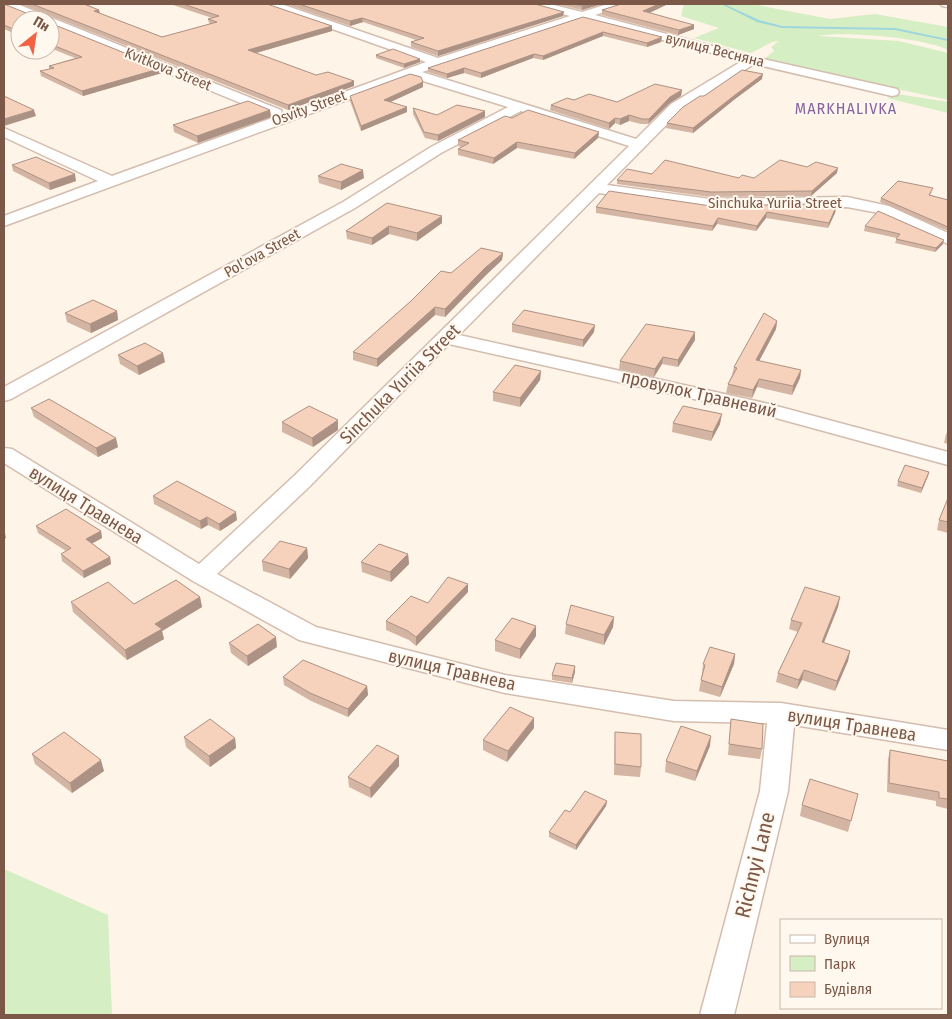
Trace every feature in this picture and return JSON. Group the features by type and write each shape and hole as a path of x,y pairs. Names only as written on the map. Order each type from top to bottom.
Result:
{"street":[{"name":"Kvitkova Street","path":"8,4 23,10"},
{"path":"271,4 438,62"},
{"name":"вулиця Весняна","path":"538,4 752,60 892,92"},
{"name":"Osvity Street","path":"4,221 409,72 618,4"},
{"name":"Kvitkova Street","path":"60,24 286,116"},
{"name":"Sinchuka Yuriia Street","path":"201,576 302,481 447,338 676,107 752,60"},
{"path":"409,72 639,144"},
{"name":"Pol’ova Street","path":"4,395 349,205 436,150 518,107"},
{"path":"4,132 110,181"},
{"name":"Sinchuka Yuriia Street","path":"596,188 710,204 847,202 883,210 948,239"},
{"name":"провулок Травневий","path":"447,338 769,410 948,459"},
{"name":"вулиця Травнева","path":"4,454 201,576 308,634 505,684 674,711 781,714 948,740"},
{"name":"Richnyi Lane","path":"717,1015 774,791 781,714"}],"green space":[{"path":"684,4 752,4 830,19 875,14 948,27 948,50 904,39 846,34 818,36 899,41 948,53 948,100 763,60 774,51 771,47 779,41 772,42 751,53 694,38 719,28 681,16"},
{"path":"898,94 948,102 948,113 887,98"},
{"path":"4,869 108,915 112,1015 4,1015"}],"building":[{"path":"4,4 19,10 10,10 10,28 4,25"},
{"path":"32,4 84,4 99,10 94,11 162,37 217,22 208,19 219,16 183,4 267,4 332,26 248,50 316,75 328,72 354,81 288,105 60,15 60,10 47,10"},
{"path":"299,4 535,4 564,12 438,51 411,42 424,38 362,18 350,21"},
{"path":"621,4 659,4 643,11 694,25 679,30 602,10"},
{"path":"583,17 662,37 647,43 603,32 543,56 534,54 481,73 464,68 447,74 428,68"},
{"path":"60,27 162,68 82,91 40,71 54,68 49,66 82,57 60,48"},
{"path":"393,49 420,59 404,64 376,55"},
{"path":"742,70 763,74 693,128 667,123 683,107 700,96 704,96"},
{"path":"410,74 421,77 423,82 384,100 407,107 361,126 350,96"},
{"path":"655,84 682,90 670,97 649,119 629,115 620,119 615,118 609,123 551,105 567,98 574,100 589,94 617,102"},
{"path":"4,96 34,110 4,119"},
{"path":"248,101 270,110 197,136 173,125"},
{"path":"457,105 485,111 438,135 424,132 413,108 437,115"},
{"path":"528,110 599,132 575,153 517,142 494,158 458,149 469,143 458,140 505,116 512,118"},
{"path":"36,157 75,174 49,183 12,165"},
{"path":"665,160 739,178 742,175 754,178 780,160 807,167 816,162 838,168 812,191 711,192 617,180 627,169 652,174"},
{"path":"341,164 363,170 341,182 318,176"},
{"path":"898,181 933,188 929,195 948,200 948,227 881,198"},
{"path":"609,191 711,206 815,204 836,207 829,223 767,212 757,226 718,218 713,226 596,207"},
{"path":"387,203 442,216 417,233 389,226 372,238 346,231"},
{"path":"878,211 944,240 936,248 896,239 900,234 865,226"},
{"path":"481,248 503,253 486,267 445,309 435,307 377,359 353,352 411,301 441,271 451,273"},
{"path":"93,300 117,311 90,324 65,313"},
{"path":"524,310 595,325 583,340 512,324"},
{"path":"764,313 777,321 756,360 801,370 793,386 759,379 753,390 728,384 737,368 734,367"},
{"path":"646,324 695,332 678,360 663,357 655,369 620,361"},
{"path":"145,343 163,353 137,366 118,355"},
{"path":"515,365 541,371 520,398 493,392"},
{"path":"49,399 116,438 96,448 31,408"},
{"path":"309,406 338,420 312,438 282,422"},
{"path":"683,406 722,414 713,432 673,423"},
{"path":"905,465 929,472 922,488 898,481"},
{"path":"177,481 236,512 219,524 207,517 200,521 153,496"},
{"path":"948,498 948,522 939,520"},
{"path":"66,509 101,531 86,539 110,557 83,571 61,554 71,548 36,526"},
{"path":"280,541 307,548 289,569 262,561"},
{"path":"379,544 408,554 390,572 361,562"},
{"path":"448,577 468,584 416,637 408,631 386,621 411,596 428,603"},
{"path":"176,580 200,597 155,624 162,629 125,650 71,602 108,582 134,604"},
{"path":"805,587 840,597 822,642 850,651 837,681 804,670 799,680 778,673 802,623 791,620"},
{"path":"571,605 614,617 604,635 566,624"},
{"path":"512,618 536,626 520,649 495,640"},
{"path":"258,624 276,637 247,656 229,643"},
{"path":"710,647 735,654 722,687 701,680 705,665 703,664"},
{"path":"303,660 367,686 348,709 310,693 283,677"},
{"path":"556,663 575,666 572,678 552,675"},
{"path":"510,707 534,718 508,751 483,740"},
{"path":"210,719 235,738 209,756 184,737"},
{"path":"731,719 763,724 762,749 729,744"},
{"path":"681,726 711,736 697,771 666,761"},
{"path":"64,732 101,760 70,783 32,754"},
{"path":"615,732 641,734 641,767 615,764"},
{"path":"377,745 399,756 370,788 348,777"},
{"path":"890,750 948,761 948,799 939,798 939,792 889,783"},
{"path":"810,779 858,794 851,821 802,805"},
{"path":"585,791 607,801 576,845 549,832 565,810 570,812"}],"waterway":[{"path":"722,4 758,21 782,27 895,29 948,40"}],"district":[{"name":"MARKHALIVKA","path":"846,108"}]}
